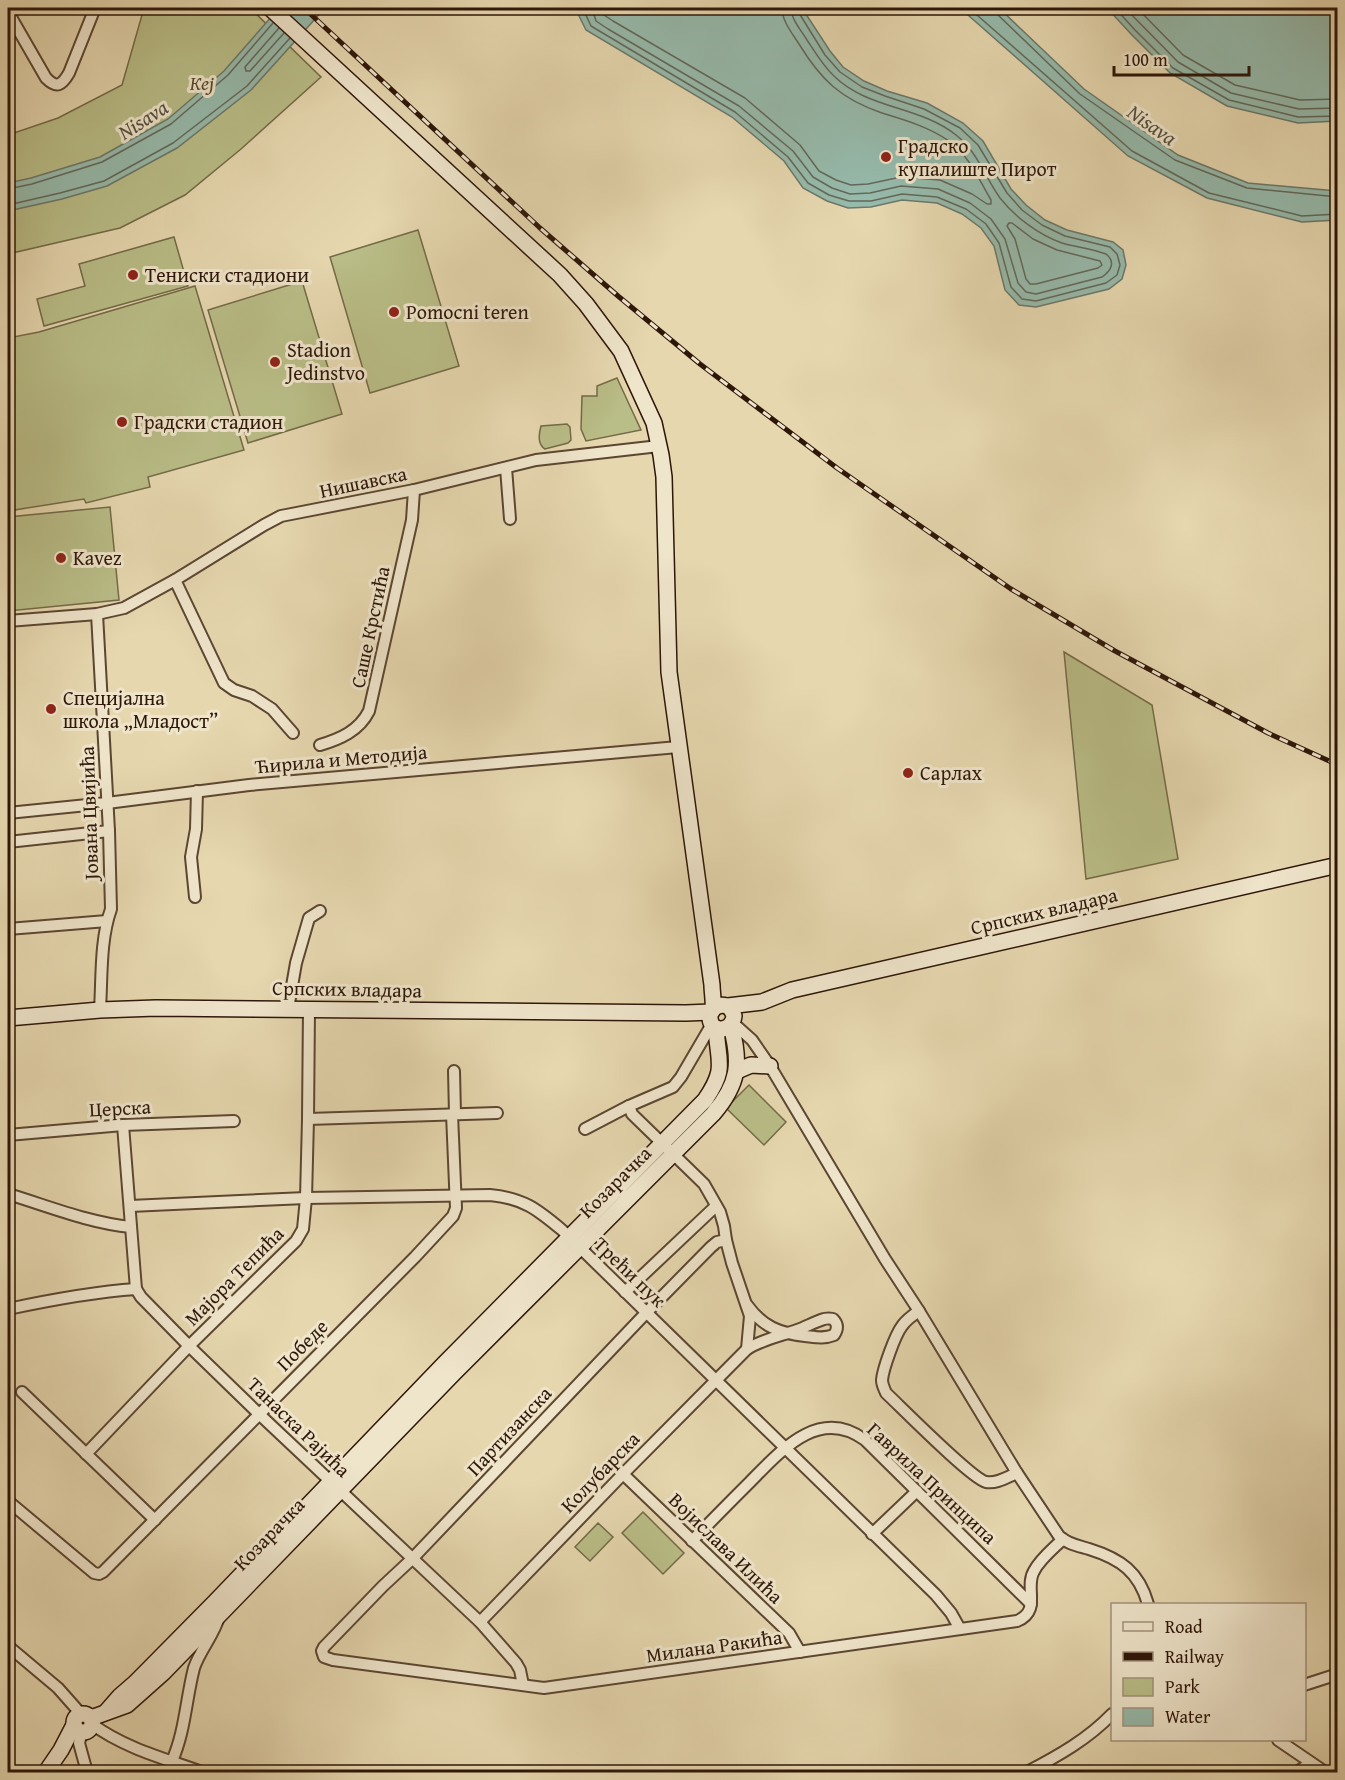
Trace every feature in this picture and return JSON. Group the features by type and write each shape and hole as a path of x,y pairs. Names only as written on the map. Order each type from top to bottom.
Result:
{"street":[{"path":"8,12 46,78 58,85 64,82 69,73 96,8"},
{"path":"270,8 560,275 586,304 621,351 654,423 664,477 669,672 712,985 721,1017 752,1040 770,1066 885,1259 1017,1473 1063,1539 1117,1561 1134,1573 1147,1603"},
{"name":"Нишавска","path":"8,621 97,614 123,608 175,580 281,516 414,490 536,460 659,446"},
{"path":"506,468 510,519"},
{"name":"Саше Крстића","path":"320,745 354,730 366,717 371,705 412,520 414,490"},
{"path":"175,580 224,683 234,690 252,696 272,709 293,733"},
{"name":"Јована Цвијића","path":"97,614 108,803 111,909 107,921 100,1010"},
{"name":"Ћирила и Методија","path":"8,813 320,778 678,747"},
{"path":"195,897 192,857 196,829 197,791"},
{"path":"8,842 109,831"},
{"name":"Српских владара","path":"8,1018 100,1010 288,1009 686,1013 702,1011 721,1017 743,1015 762,1002 792,990 1338,865"},
{"path":"288,1009 296,963 309,918 320,911"},
{"path":"8,929 107,921"},
{"name":"Мајора Тепића","path":"86,1454 189,1346 299,1238 303,1229 306,1198 309,1009"},
{"path":"585,1129 628,1106 673,1087 721,1017"},
{"name":"Козарачка","path":"574,1242 673,1154 722,1103 733,1085 737,1071 736,1047 721,1017"},
{"name":"Козарачка","path":"47,1772 62,1750 88,1721 120,1696 335,1487 574,1242 661,1143 705,1100 717,1082 720,1067 721,1017"},
{"path":"737,1071 751,1065 770,1066"},
{"name":"Победе","path":"8,1501 94,1573 103,1572 453,1216 456,1208 454,1196 454,1071"},
{"path":"628,1106 632,1114 661,1143"},
{"path":"308,1119 497,1113"},
{"name":"Церска","path":"8,1135 123,1125 234,1121"},
{"path":"8,1309 112,1290 136,1289 123,1125"},
{"name":"Колубарска","path":"661,1143 704,1184 716,1206 750,1317 747,1349"},
{"path":"8,1194 83,1218 131,1227"},
{"name":"Трећи пук","path":"129,1206 306,1198 490,1195 519,1200 539,1210 945,1605 960,1629"},
{"path":"625,1292 716,1206"},
{"name":"Партизанска","path":"322,1651 646,1313 711,1247 726,1239"},
{"name":"Танаска Рајића","path":"136,1289 189,1346 259,1414 480,1622 516,1663 523,1685"},
{"name":"Колубарска","path":"480,1622 623,1473 747,1349 754,1344 786,1334 758,1319 747,1305"},
{"path":"919,1311 903,1324 898,1332 882,1380 886,1393 982,1481 998,1481 1017,1473"},
{"path":"22,1392 155,1520"},
{"name":"Гаврила Принципа","path":"692,1541 783,1448 813,1430 829,1427 845,1429 865,1440 1030,1604"},
{"name":"Војислава Илића","path":"623,1473 789,1633 800,1652"},
{"name":"Козарачка","path":"88,1721 127,1705 163,1673 335,1487"},
{"path":"872,1534 917,1491"},
{"path":"1030,1604 1032,1573 1063,1539"},
{"name":"Милана Ракића","path":"322,1651 324,1657 333,1660 544,1688 1017,1620 1024,1618 1030,1604"},
{"path":"172,1761 180,1737 195,1666 215,1630 220,1614"},
{"path":"8,1646 58,1688 88,1721 100,1730 135,1747 202,1773"},
{"path":"1306,1685 1338,1674"},
{"path":"1027,1773 1060,1755 1099,1728 1111,1716"},
{"path":"87,1773 79,1743 88,1721"},
{"path":"1279,1741 1325,1773"},
{"path":"1297,1773 1311,1763"}],"green space":[{"name":"Кеј","path":"144,8 250,8 321,77 241,149 185,195 120,228 8,254 8,135 58,118 122,85"},
{"name":"Pomocni teren","path":"418,230 459,366 370,393 330,257"},
{"name":"Тениски стадиони","path":"174,237 188,286 44,326 37,299 85,286 79,264"},
{"name":"Stadion Jedinstvo","path":"302,281 342,414 248,443 208,310"},
{"name":"Градски стадион","path":"195,286 244,450 148,477 150,487 86,503 84,499 8,511 8,338 39,332"},
{"path":"617,378 641,430 586,441 581,429 582,396 597,396 597,386"},
{"path":"567,424 570,427 571,440 568,443 545,449 542,447 539,439 541,426"},
{"name":"Kavez","path":"110,507 119,600 8,611 8,517"},
{"path":"1064,652 1152,705 1178,859 1086,879"},
{"path":"749,1085 786,1122 764,1145 726,1108"},
{"path":"643,1512 684,1553 663,1574 622,1533"},
{"path":"598,1523 613,1537 590,1561 575,1547"}],"water":[{"path":"279,8 325,8 251,90 177,148 107,186 8,211 8,183 100,157 168,119 224,71"},
{"name":"Градско купалиште Пирот","path":"579,8 802,8 843,67 864,81 887,91 927,103 963,123 983,141 1011,189 1045,220 1067,230 1113,242 1123,250 1126,265 1122,279 1109,289 1036,307 1019,305 1005,290 994,246 981,228 962,214 937,203 902,200 871,207 848,208 827,201 803,188 784,161 732,117 586,30 578,14"},
{"path":"960,8 999,8 1084,89 1178,155 1248,183 1337,191 1337,220 1302,222 1207,198 1128,156"},
{"path":"1107,8 1337,8 1337,121 1298,123 1227,106 1170,73"}],"railway":[{"path":"304,8 540,228 618,296 700,364 837,468 1011,589 1115,651 1268,733 1338,765"}],"place":[{"name":"Градско купалиште Пирот","path":"886,157"},
{"name":"Тениски стадиони","path":"133,275"},
{"name":"Pomocni teren","path":"394,312"},
{"name":"Stadion Jedinstvo","path":"275,362"},
{"name":"Градски стадион","path":"122,422"},
{"name":"Kavez","path":"61,558"},
{"name":"Специјална школа „Младост”","path":"51,709"},
{"name":"Сарлах","path":"908,773"}],"water label":[{"name":"Nisava","path":"143,120"},
{"name":"Nisava","path":"1152,125"}]}
